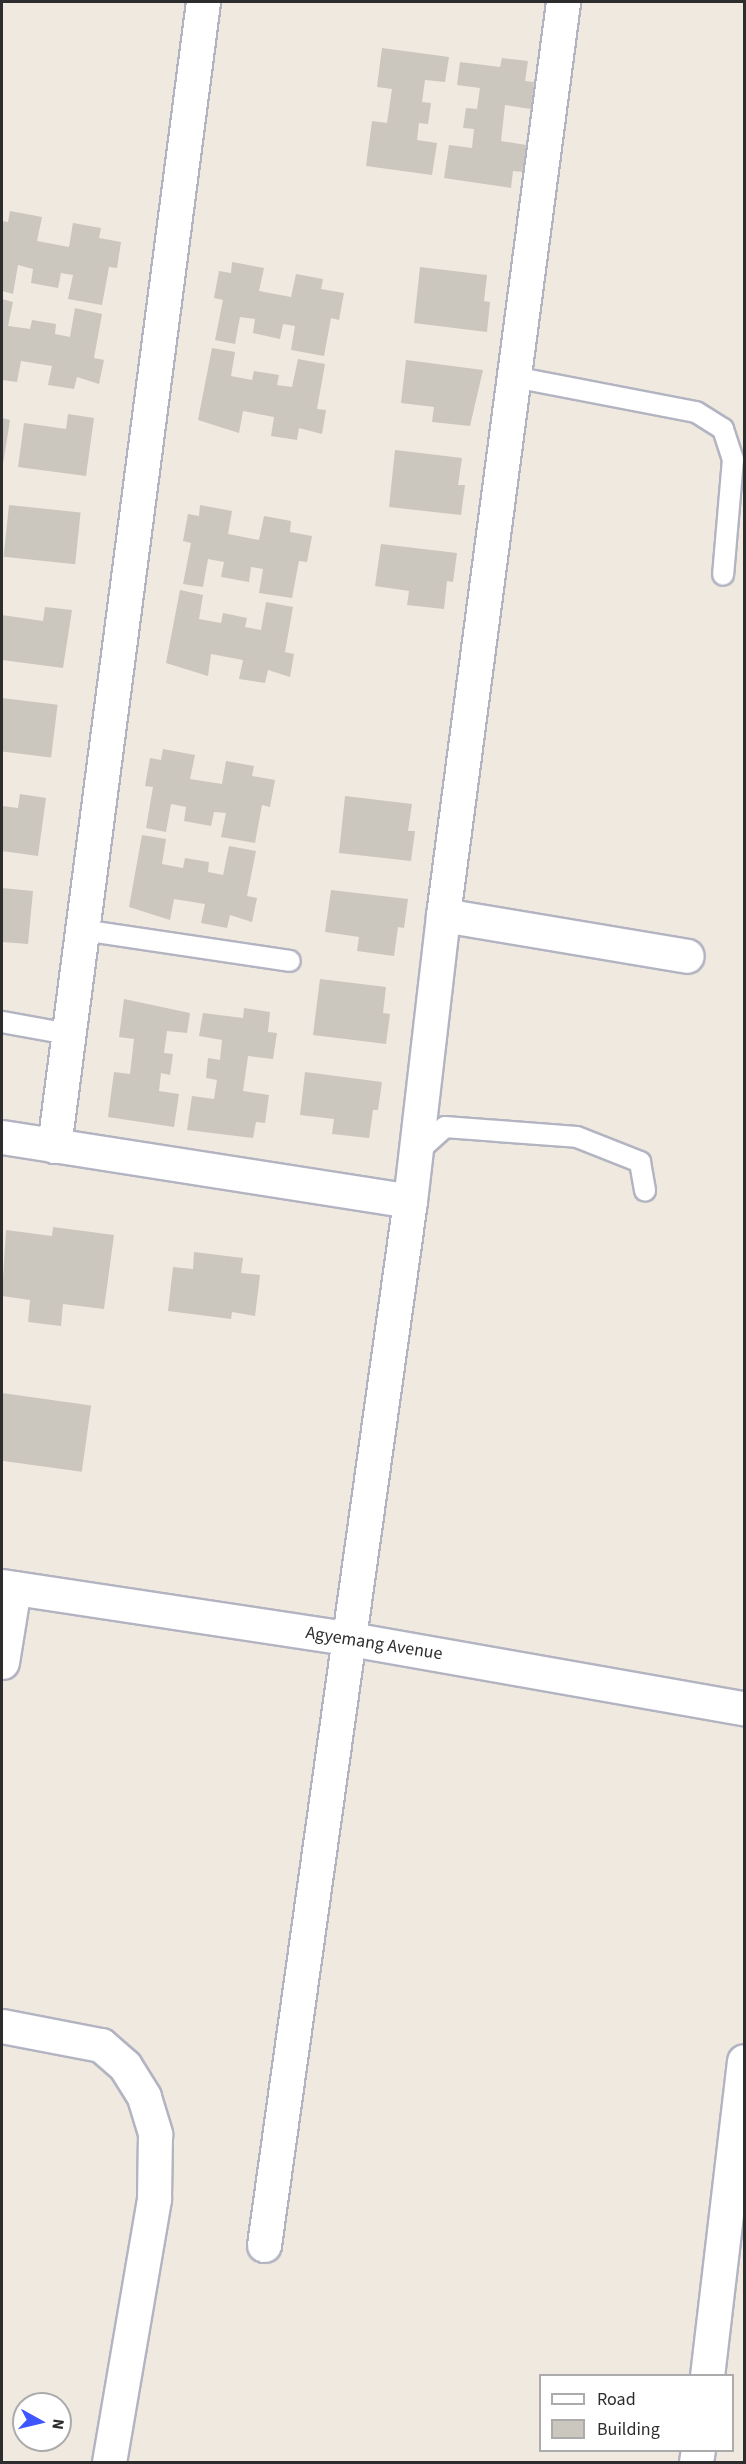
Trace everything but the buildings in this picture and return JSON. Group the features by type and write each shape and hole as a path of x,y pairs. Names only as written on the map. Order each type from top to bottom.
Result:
{"street":[{"path":"54,1146 202,2"},
{"path":"264,2245 351,1639 410,1201 443,915 563,2"},
{"path":"443,915 687,956"},
{"path":"2,1137 410,1201"},
{"path":"2,1662 8,1587"},
{"name":"Agyemang Avenue","path":"8,1587 351,1639 744,1708"},
{"path":"2,2026 101,2045 125,2066 144,2097 155,2133 154,2199 109,2463"},
{"path":"707,2374 744,2061"}],"lane":[{"path":"514,377 696,412 723,429 733,459 723,575"},
{"path":"83,930 290,961"},
{"path":"2,1022 69,1034"},
{"path":"415,1154 445,1127 577,1137 640,1162 645,1191"}]}
